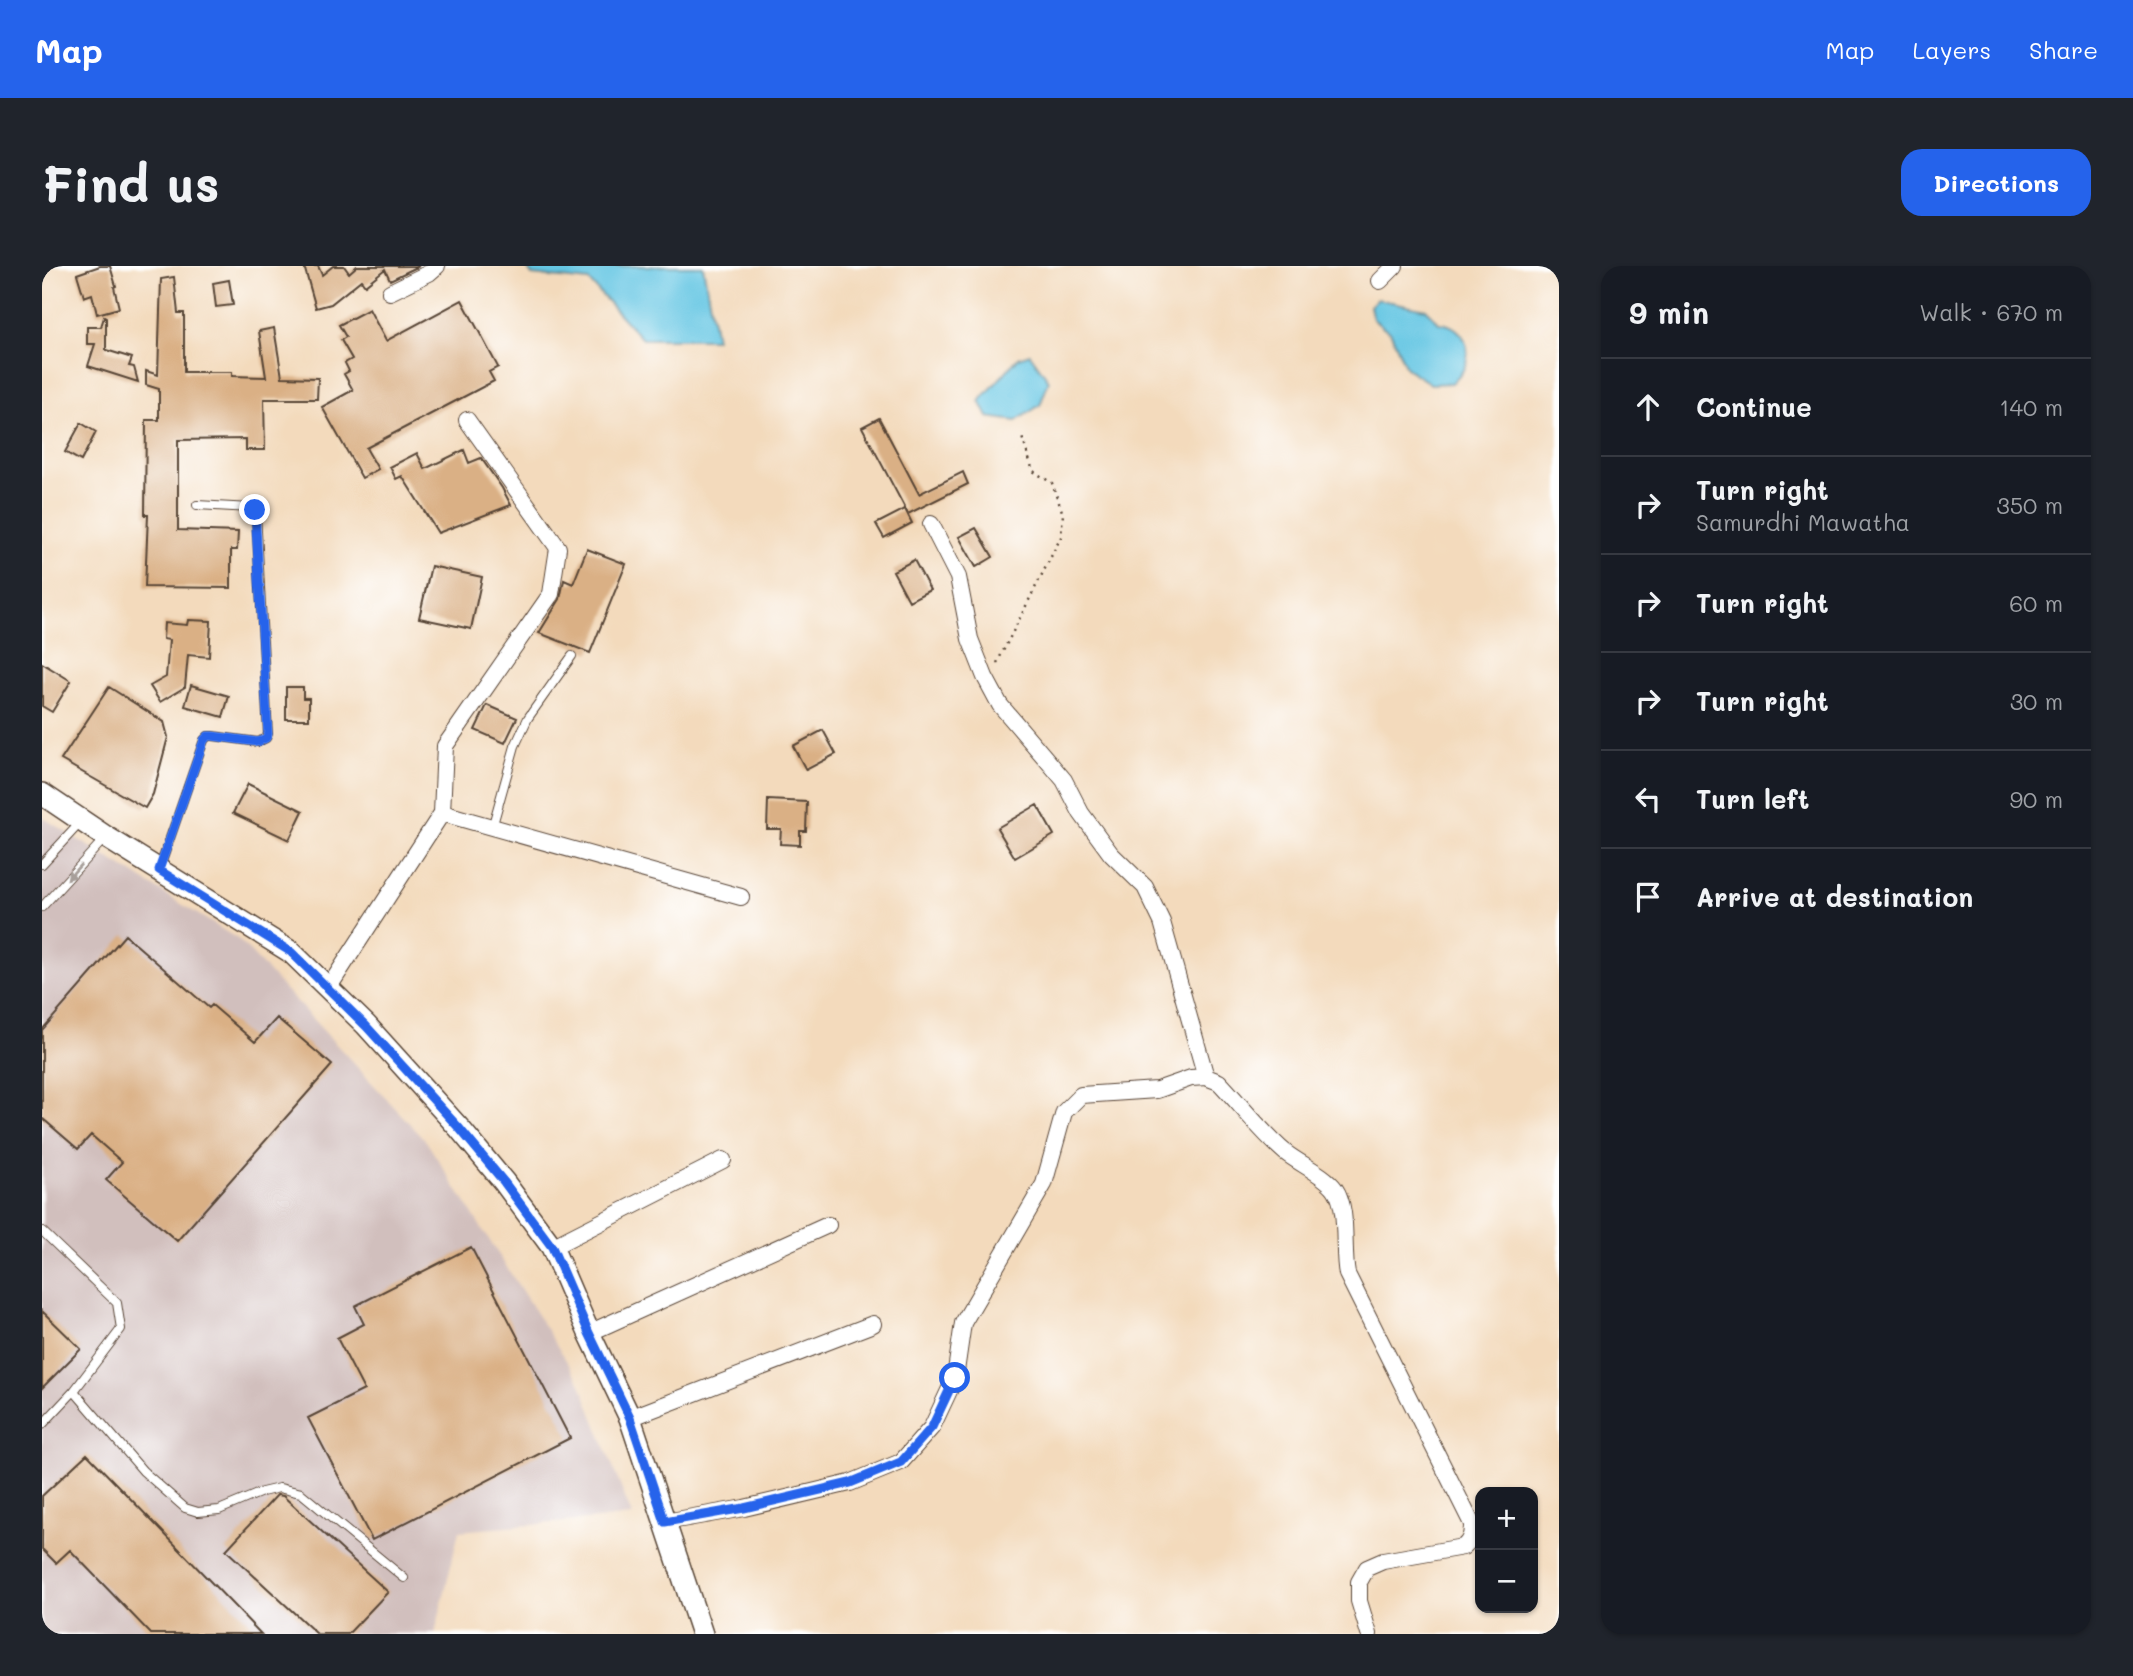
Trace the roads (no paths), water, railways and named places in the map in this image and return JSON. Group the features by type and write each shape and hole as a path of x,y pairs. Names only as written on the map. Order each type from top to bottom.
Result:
{"main road":[{"path":"42,794 291,952 329,987 460,1129 552,1247 630,1418 702,1634"}],"street":[{"path":"390,292 429,274 437,266"},
{"path":"1380,281 1395,266"},
{"path":"329,987 442,813 444,746 551,594 558,548 467,420"},
{"path":"931,524 958,577 970,639 1000,705 1064,780 1081,813 1111,854 1145,887 1162,922 1206,1077"},
{"path":"442,813 741,897"},
{"path":"665,1522 744,1508 850,1483 901,1462 932,1427 955,1378 963,1323 1044,1184 1064,1112 1070,1104 1081,1095 1157,1090 1191,1078 1206,1077 1219,1082 1286,1153 1335,1189 1343,1218 1343,1256 1347,1274 1472,1524 1472,1533 1463,1547 1383,1561 1367,1568 1359,1582 1359,1601 1368,1634"},
{"path":"552,1247 723,1160"},
{"path":"589,1333 828,1225"},
{"path":"630,1418 873,1324"}],"lane":[{"path":"159,870 204,740 212,736 258,742 268,734 256,513 251,508 197,505"},
{"path":"492,828 515,746 528,718 572,656"},
{"path":"42,864 82,821"},
{"path":"42,907 106,837"},
{"path":"42,1231 117,1303 121,1329 74,1391 42,1425"},
{"path":"74,1391 144,1471 185,1508 198,1512 219,1510 279,1488 301,1493 404,1578"}],"water":[{"path":"526,266 703,266 716,339 642,339 589,281 532,275"},
{"path":"1377,299 1426,309 1439,323 1460,333 1467,346 1466,362 1462,372 1452,383 1431,384 1406,368 1391,333 1373,319 1370,306"},
{"path":"1030,354 1049,381 1040,405 1016,421 988,417 980,401 1018,358"}]}
